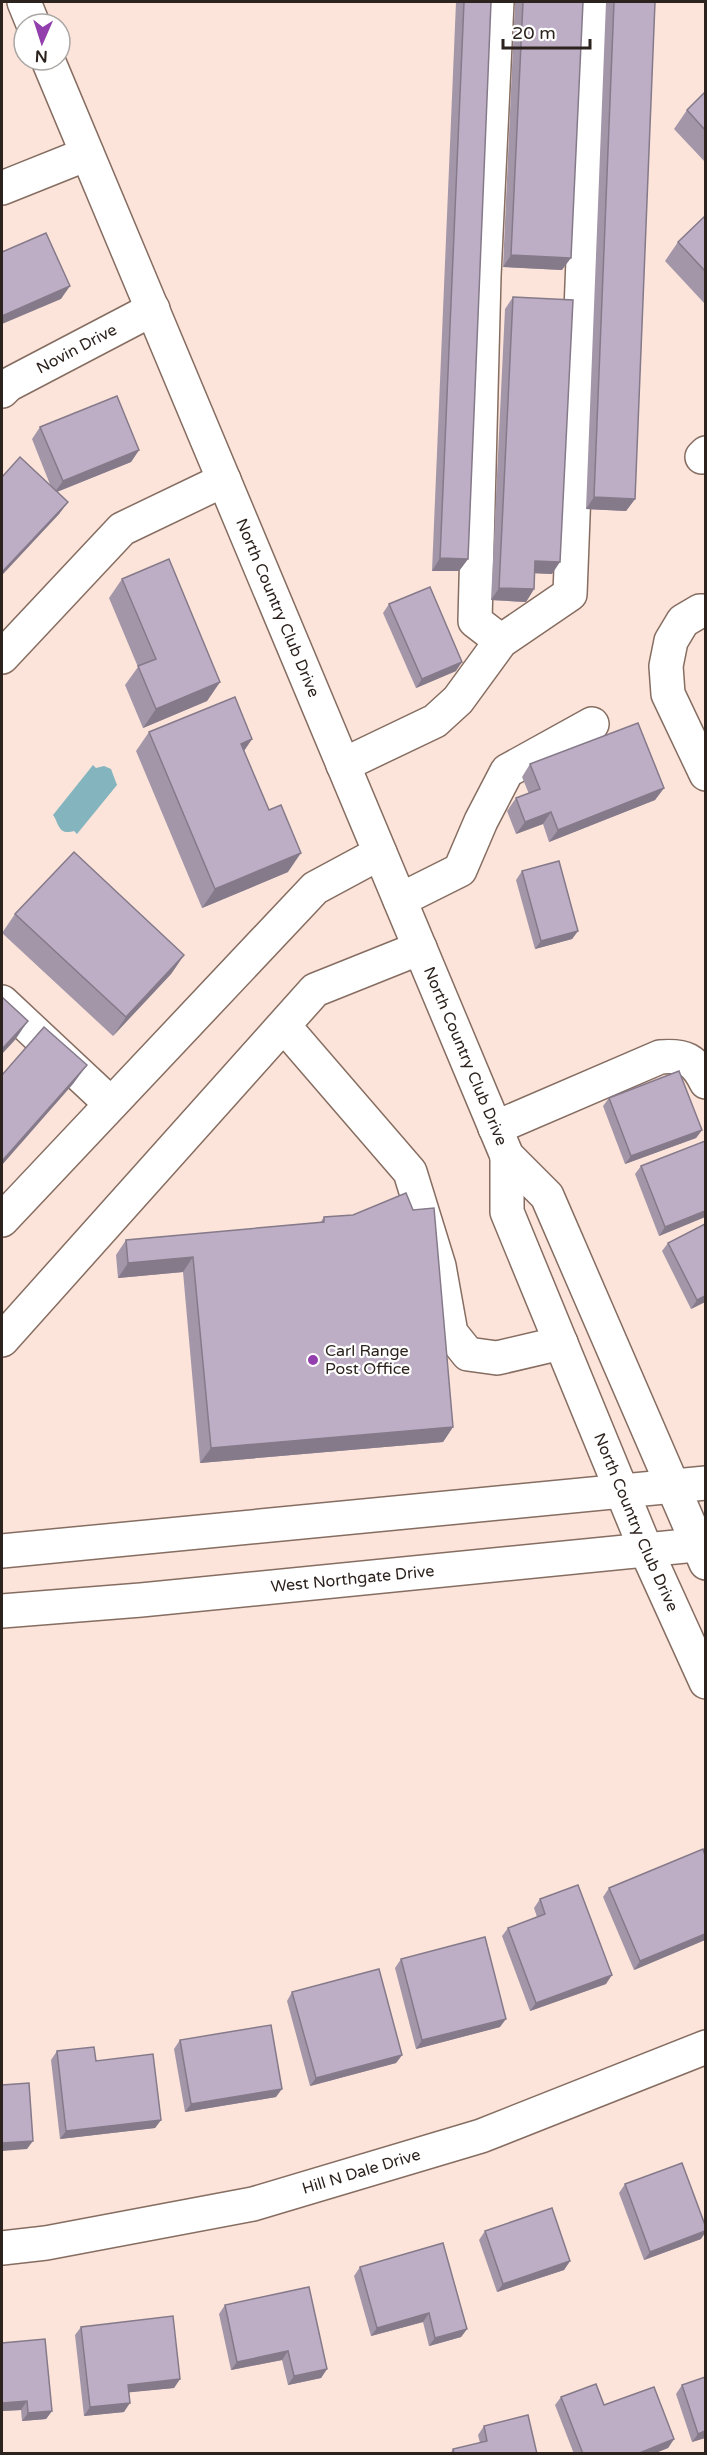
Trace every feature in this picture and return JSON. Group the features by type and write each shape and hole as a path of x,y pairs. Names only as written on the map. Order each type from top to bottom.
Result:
{"street":[{"path":"497,2 484,276 475,621 501,641"},
{"path":"343,765 435,721 458,700 501,641 570,594 593,2"},
{"name":"North Country Club Drive","path":"53,72 501,1142 507,1212 646,1550 705,1682"},
{"path":"2,188 87,154"},
{"name":"Novin Drive","path":"2,391 8,385 153,309"},
{"path":"2,657 122,529 224,480"},
{"path":"705,611 700,611 683,621 671,641 666,666 668,694 705,774"},
{"path":"400,900 460,870 481,821 507,771 592,724"},
{"path":"2,1220 315,888 380,853"},
{"path":"2,1340 315,990 420,948"},
{"path":"2,1002 111,1104"},
{"path":"284,1026 410,1172 439,1266 451,1333 468,1354 497,1358 561,1343"},
{"path":"501,1142 660,1057 677,1056 690,1060 701,1072 705,1082"},
{"name":"North Country Club Drive","path":"501,1142 547,1196 703,1550"},
{"path":"2,1551 673,1485 705,1484"},
{"name":"West Northgate Drive","path":"2,1611 141,1600 646,1550 703,1550"},
{"name":"Hill N Dale Drive","path":"2,2248 46,2243 253,2204 481,2136 705,2048"}],"water":[{"path":"93,765 96,768 104,766 111,769 117,785 77,834 74,831 65,832 53,815"}],"building":[{"path":"464,2 491,2 468,559 440,558"},
{"path":"523,2 583,2 571,258 511,255"},
{"path":"614,2 655,2 635,499 594,497"},
{"path":"705,92 705,130 687,110"},
{"path":"705,216 705,271 678,242"},
{"path":"46,233 70,286 2,316 2,252"},
{"path":"513,297 573,300 560,562 535,561 534,589 499,588"},
{"path":"117,396 139,450 63,481 40,427"},
{"path":"20,457 68,502 2,572 2,477"},
{"path":"169,559 220,682 156,709 138,666 156,659 122,579"},
{"path":"430,587 462,662 422,679 389,604"},
{"path":"235,697 252,739 241,744 269,810 281,805 301,853 215,889 149,732"},
{"path":"638,723 664,788 558,830 551,812 525,822 516,798 540,789 530,764"},
{"path":"74,852 184,955 126,1017 15,914"},
{"path":"559,861 578,931 541,941 522,871"},
{"path":"2,997 28,1021 2,1049"},
{"path":"44,1027 87,1065 2,1161 2,1075"},
{"path":"679,1071 702,1130 631,1156 609,1098"},
{"path":"705,1141 705,1211 665,1227 641,1166"},
{"name":"Carl Range Post Office","path":"406,1193 413,1210 434,1208 453,1427 211,1448 193,1257 128,1263 126,1240 324,1222 324,1217 353,1215"},
{"path":"705,1224 705,1296 697,1300 668,1243"},
{"path":"703,1849 705,1855 705,1934 640,1961 609,1888"},
{"path":"578,1885 612,1975 536,2003 508,1928 545,1914 540,1899"},
{"path":"485,1937 506,2019 422,2040 401,1959"},
{"path":"379,1969 402,2055 316,2078 292,1992"},
{"path":"271,2025 282,2089 191,2104 180,2040"},
{"path":"94,2047 96,2061 153,2054 161,2120 66,2131 57,2051"},
{"path":"29,2083 33,2141 2,2143 2,2085"},
{"path":"682,2163 705,2225 705,2231 650,2252 625,2184"},
{"path":"552,2208 570,2261 503,2284 485,2231"},
{"path":"443,2243 467,2329 435,2338 429,2313 377,2328 360,2267"},
{"path":"309,2287 327,2369 294,2376 288,2351 237,2362 225,2305"},
{"path":"173,2316 180,2379 128,2385 130,2403 90,2407 81,2327"},
{"path":"45,2339 52,2411 28,2413 27,2401 2,2403 2,2343"},
{"path":"705,2377 705,2431 698,2434 682,2385"},
{"path":"596,2384 604,2405 654,2387 674,2439 637,2454 583,2454 561,2397"},
{"path":"528,2415 537,2454 454,2454 453,2449 487,2441 484,2426"}],"place":[{"name":"Carl Range Post Office","path":"313,1360"}]}
